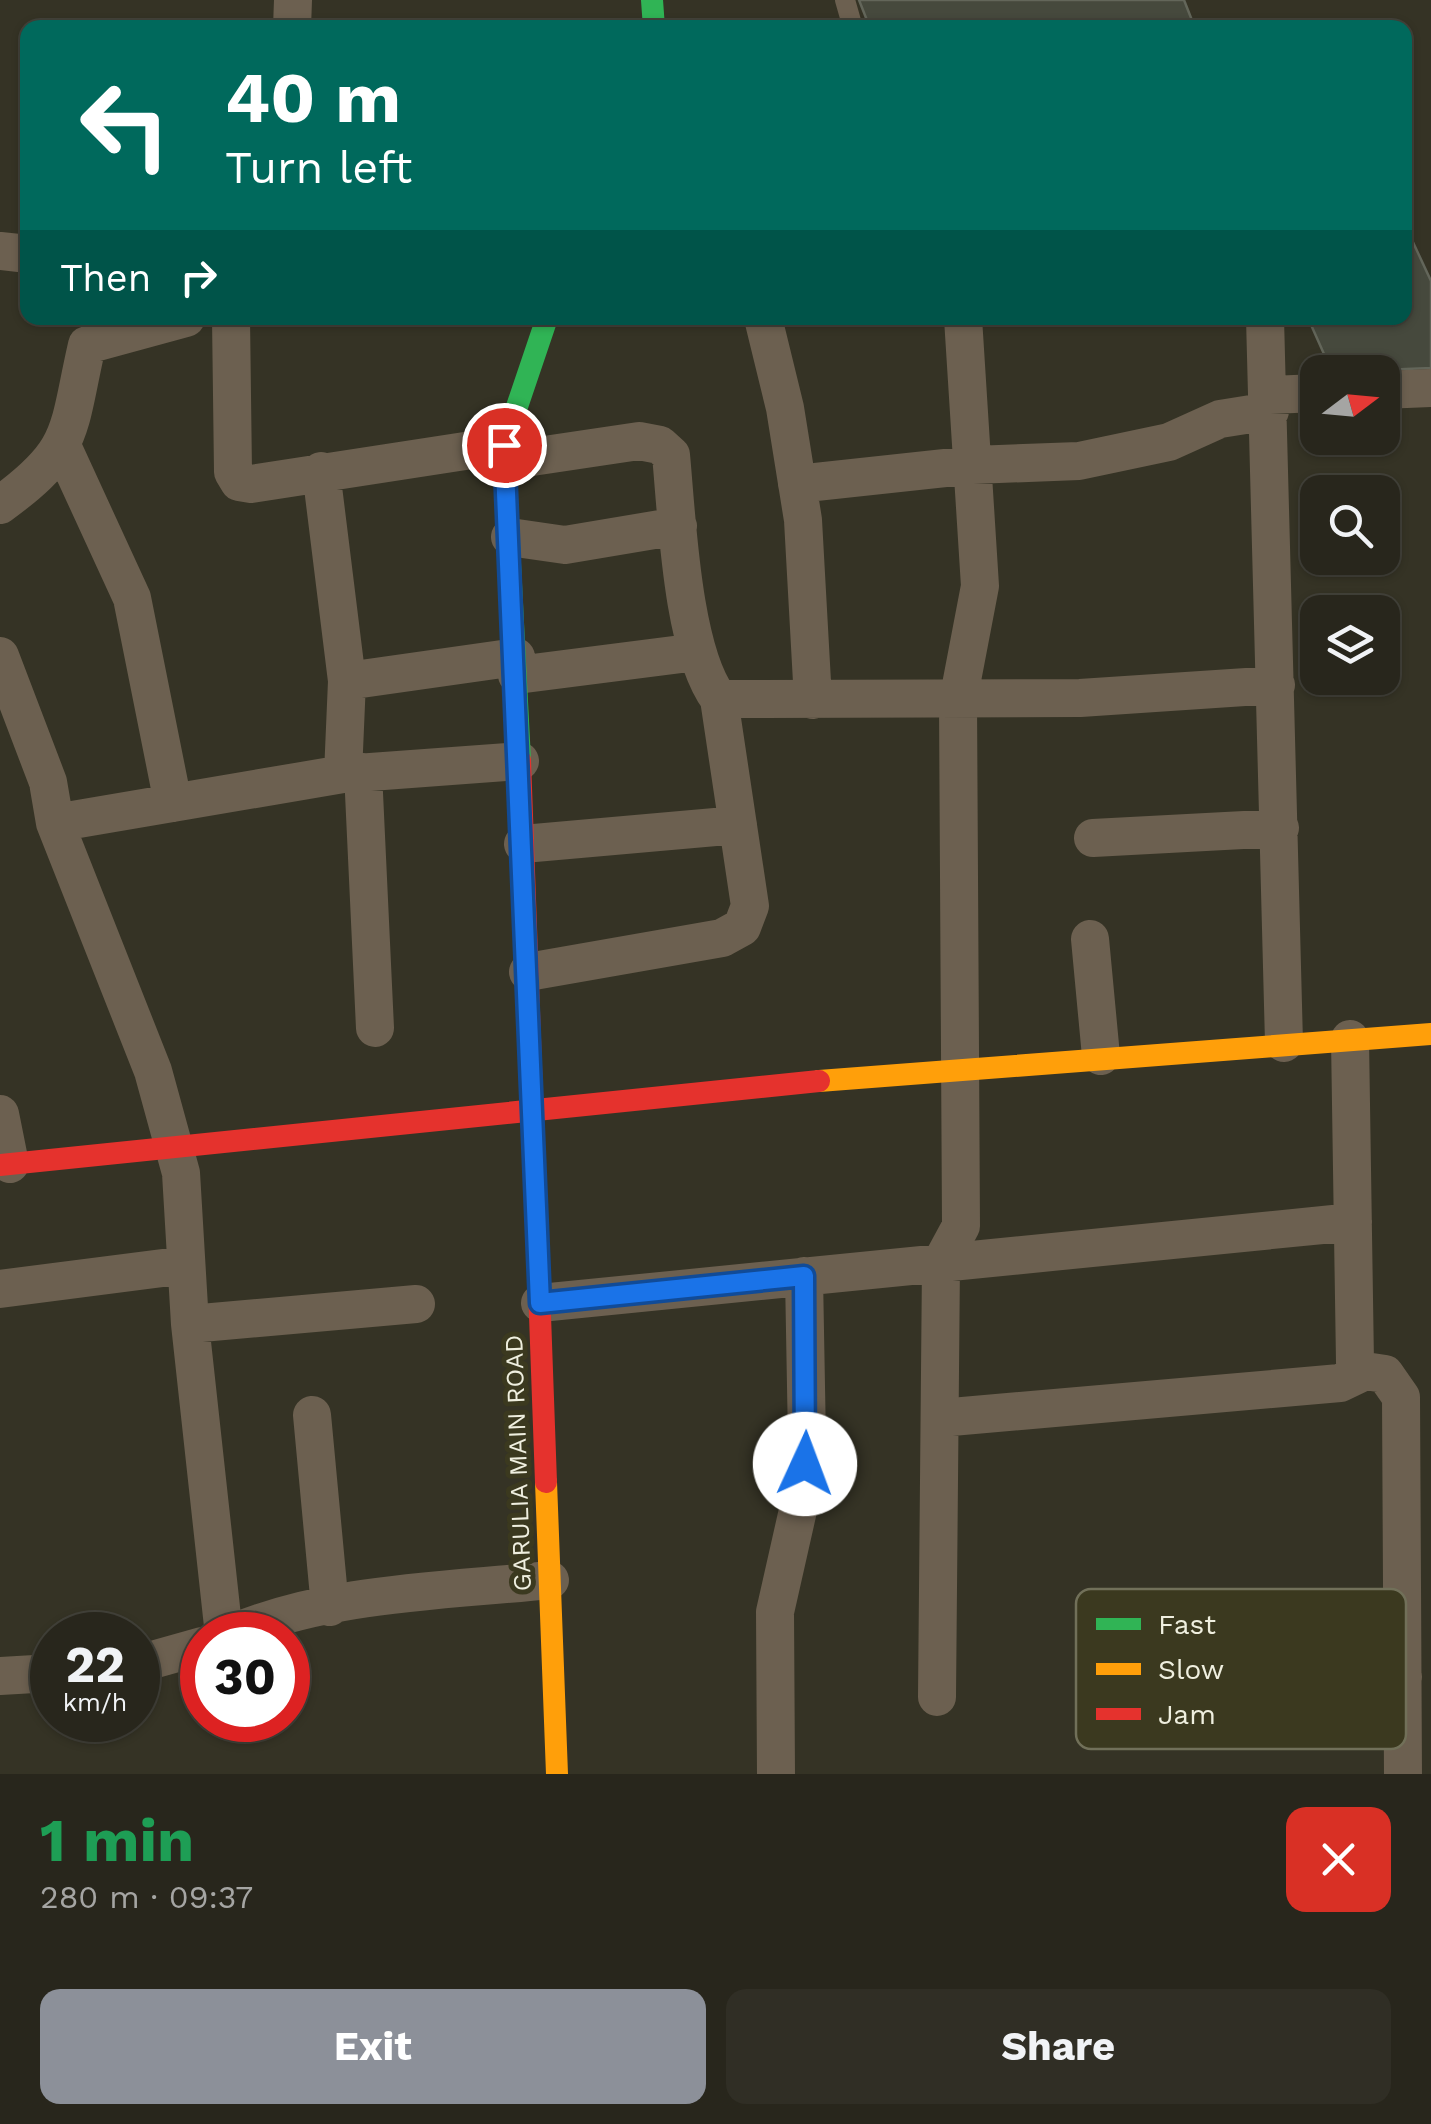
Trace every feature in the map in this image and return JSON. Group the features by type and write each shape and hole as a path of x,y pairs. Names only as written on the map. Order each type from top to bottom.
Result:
{"street":[{"path":"129,325 80,331 64,448 132,598 174,803"},
{"path":"230,325 233,472 238,482 251,484 321,472 639,440 660,445 671,456 697,652 707,684 719,699 750,906 742,927 722,938 528,972"},
{"name":"GARULIA MAIN ROAD","path":"544,325 504,453 520,761 557,1774"},
{"path":"765,325 785,408 797,484 813,700"},
{"path":"937,1697 941,1263 960,1226 958,701 980,586 964,325"},
{"path":"1264,325 1270,403 1284,1043"},
{"path":"1400,389 1431,388"},
{"path":"797,484 973,465 1092,458 1169,442 1220,419 1300,397"},
{"path":"0,505 40,476 64,448"},
{"path":"321,472 347,680 375,1028"},
{"path":"510,537 566,546 678,526"},
{"path":"347,680 697,652"},
{"path":"0,656 48,782 56,824 153,1072 180,1172 190,1324 223,1612"},
{"path":"719,699 958,701 1276,686"},
{"path":"56,824 353,773 520,761"},
{"path":"523,844 738,826"},
{"path":"1094,838 1280,828"},
{"path":"1090,939 1101,1056"},
{"path":"0,1114 5,1165 1101,1056 1431,1034"},
{"path":"1350,1038 1355,1363 1365,1372"},
{"path":"540,1303 1353,1222"},
{"path":"0,1289 186,1264"},
{"path":"776,1774 775,1612 804,1488 807,1441 804,1276"},
{"path":"190,1324 416,1304"},
{"path":"940,1418 1340,1383 1365,1372 1385,1374 1401,1396 1402,1589"},
{"path":"312,1415 330,1607"},
{"path":"307,1612 367,1598 550,1580"},
{"path":"0,1676 30,1674"}],"building":[{"path":"859,0 1184,0 1192,20 867,20"},
{"path":"1412,240 1431,281 1431,368 1400,369 1400,355 1324,355 1311,325 1412,325"}],"traffic: fast":[{"path":"652,0 653,20"},
{"path":"520,760 504,445 545,325"}],"traffic: slow":[{"path":"819,1081 1431,1034"},
{"path":"546,1482 557,1774"}],"traffic: jam":[{"path":"520,760 546,1482"},
{"path":"0,1165 819,1081"}],"route":[{"path":"504,445 514,598 540,1303 804,1276 805,1464"}]}
